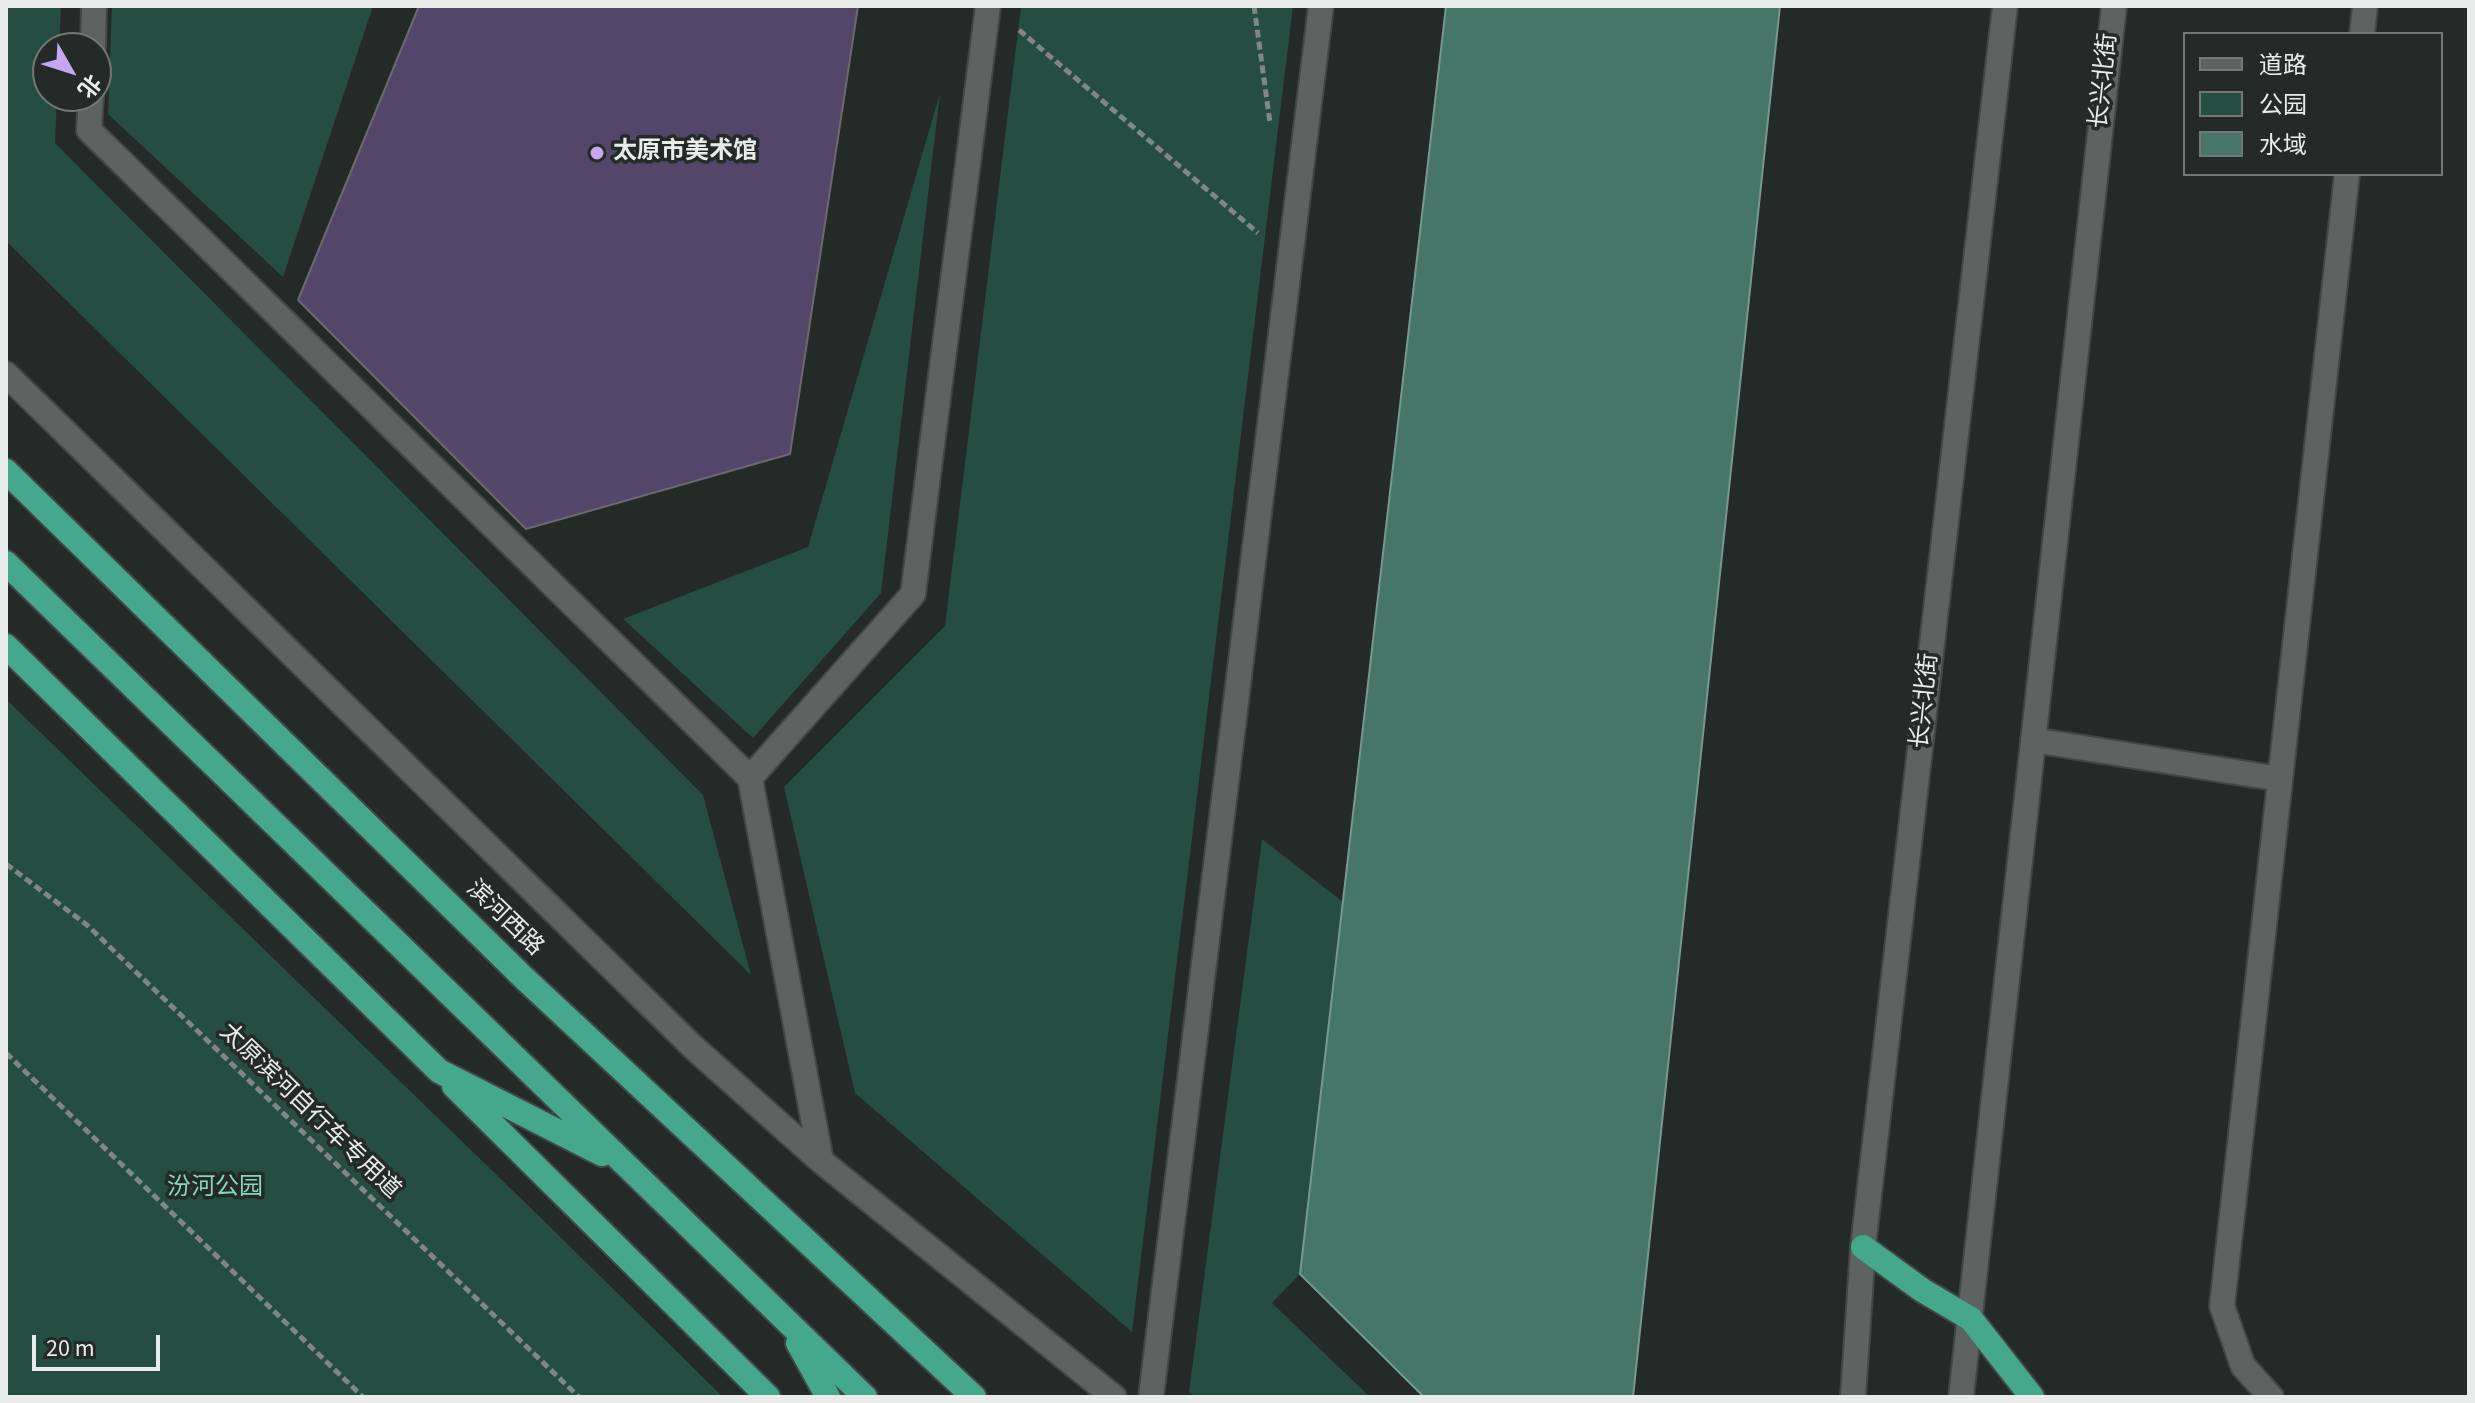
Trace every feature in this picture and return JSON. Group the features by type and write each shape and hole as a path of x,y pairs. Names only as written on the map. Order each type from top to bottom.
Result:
{"highway":[{"name":"滨河西路","path":"6,471 525,979 974,1397"},
{"path":"6,563 865,1397"},
{"path":"6,646 768,1397"},
{"path":"439,1071 624,1165"},
{"path":"1863,1247 1922,1290 1971,1319 2032,1397"},
{"path":"785,1320 828,1397"}],"street":[{"path":"93,32 94,6"},
{"path":"750,778 913,594 988,6"},
{"path":"1151,1397 1321,6"},
{"name":"长兴北街","path":"1853,1397 1863,1247 2005,6"},
{"name":"长兴北街","path":"1961,1397 2114,6"},
{"path":"2362,32 2365,6"},
{"path":"90,112 89,130 750,778 821,1161"},
{"path":"2271,1397 2243,1366 2222,1306 2347,176"},
{"path":"6,374 682,1036 821,1161 1114,1397"},
{"path":"2033,740 2280,779"}],"path":[{"path":"1014,26 1288,259"},
{"name":"太原滨河自行车专用道","path":"6,864 87,925 579,1397"},
{"path":"6,1053 363,1397"}],"green space":[{"path":"6,6 61,6 60,32 32,32 32,112 56,112 55,143 703,795 751,975 6,241"},
{"path":"112,6 373,6 283,277 108,114 112,112"},
{"path":"1021,6 1293,6 1132,1332 855,1093 784,787 945,626"},
{"path":"940,93 881,593 753,738 623,619 808,547"},
{"name":"汾河公园","path":"6,699 540,1217 723,1397 6,1397"},
{"path":"1262,839 1343,902 1300,1274 1272,1303 1370,1397 1195,1397 1189,1392"}],"water":[{"path":"1446,6 1780,6 1633,1397 1424,1397 1300,1274"}],"building":[{"name":"太原市美术馆","path":"419,6 858,6 790,454 526,529 298,300"}],"place":[{"name":"太原市美术馆","path":"597,153"}]}
